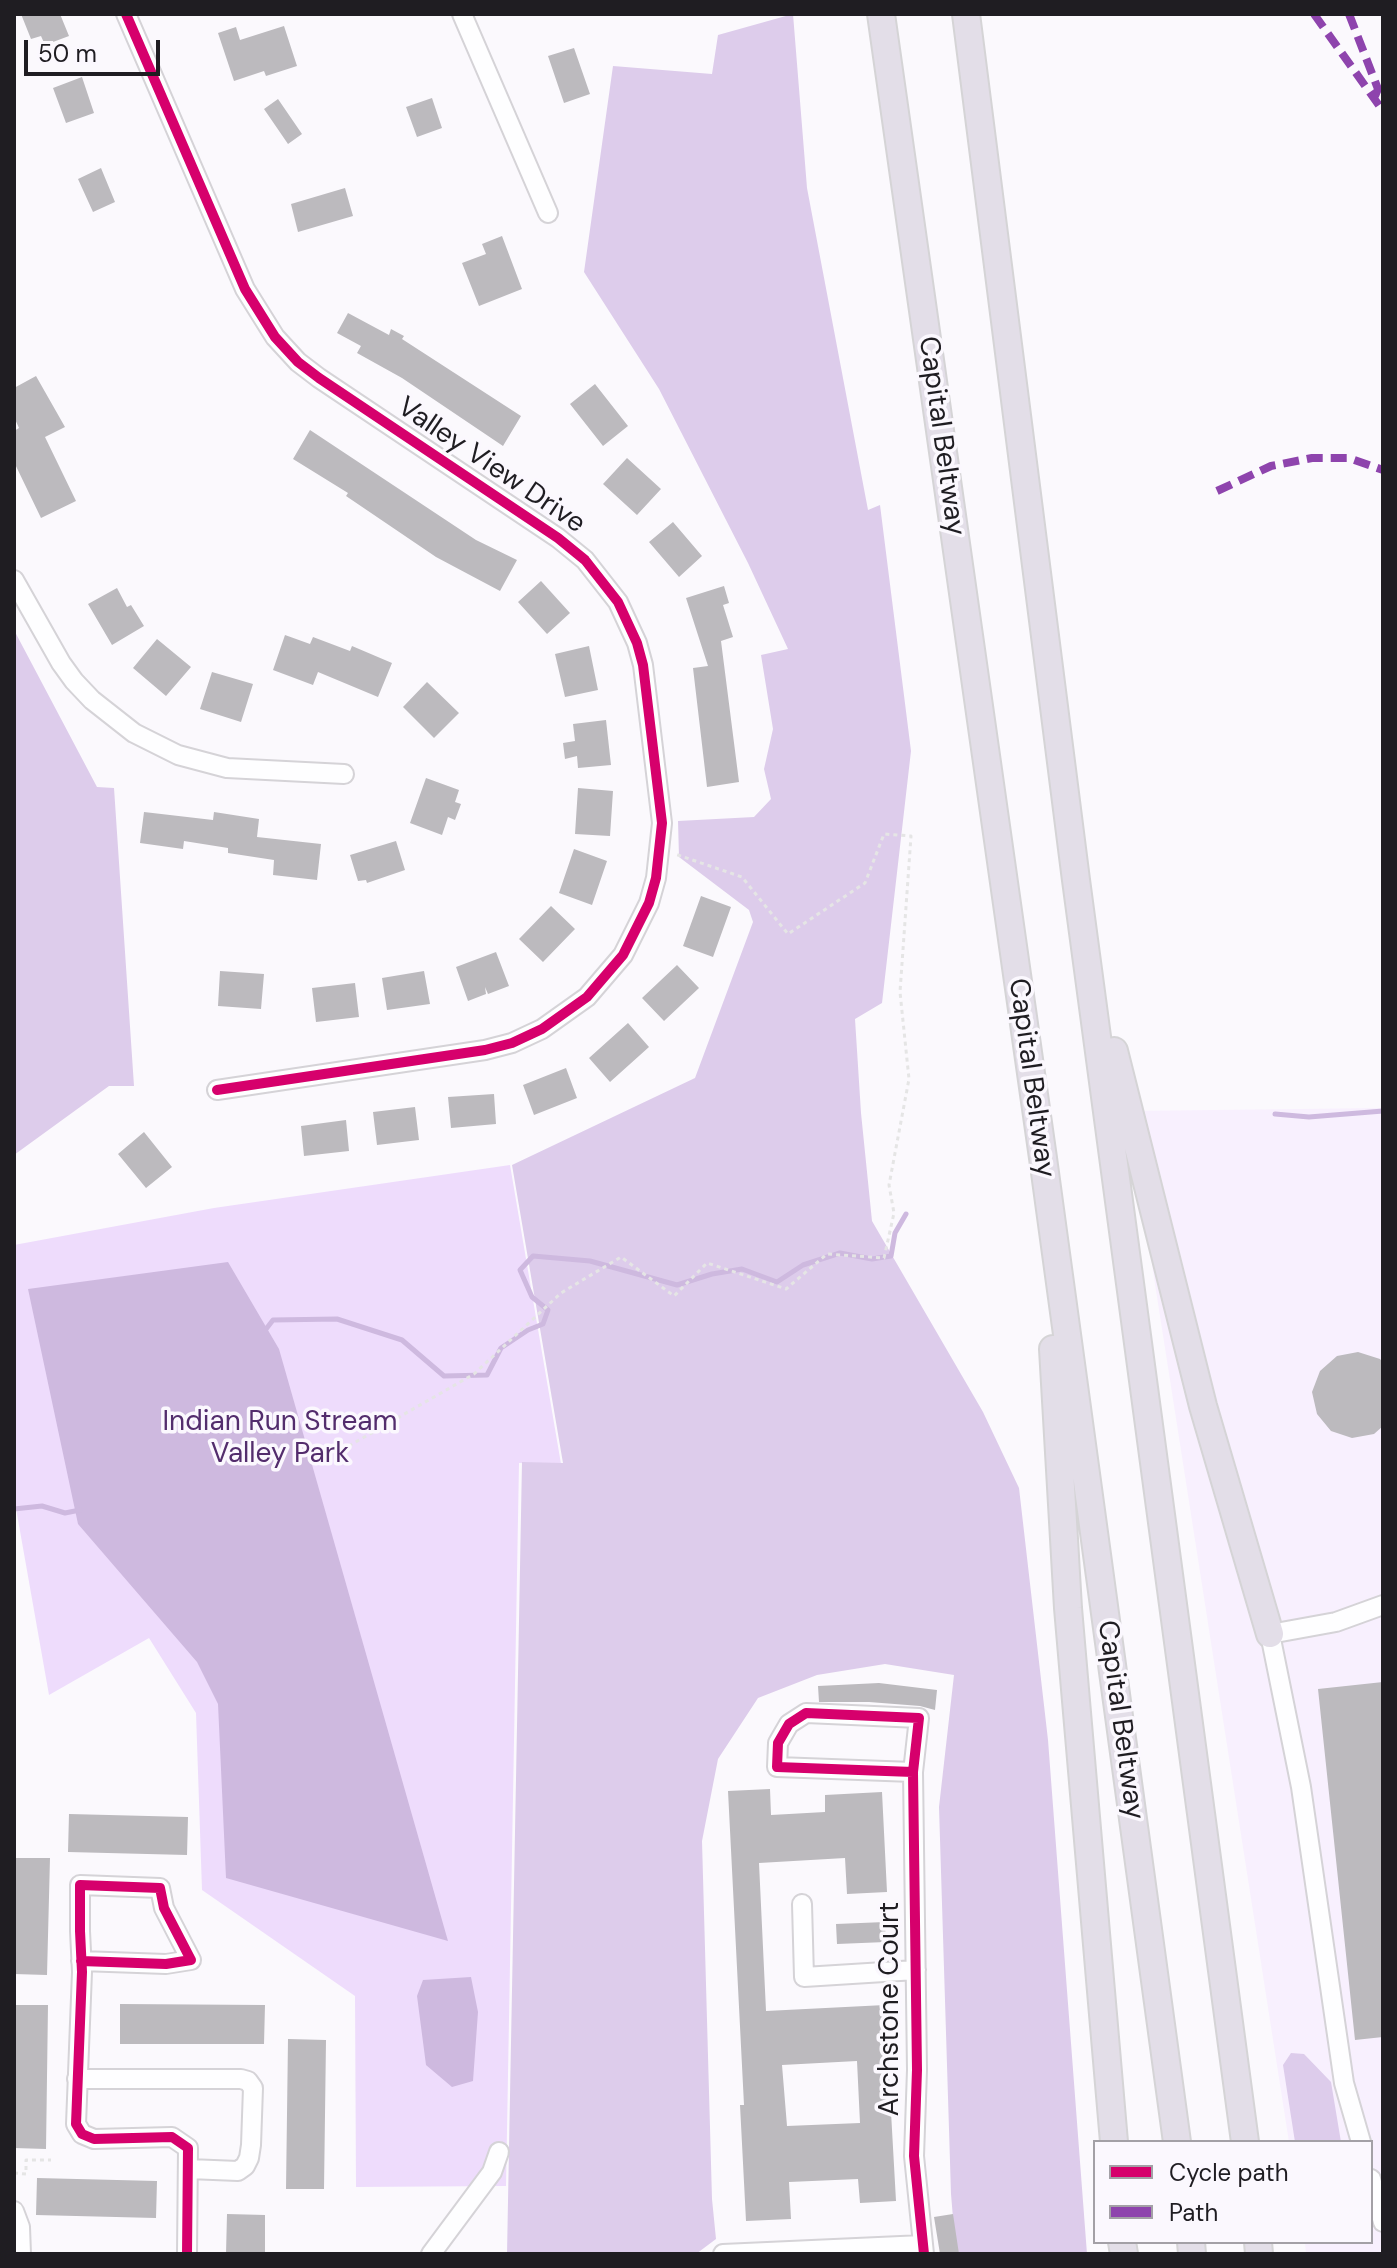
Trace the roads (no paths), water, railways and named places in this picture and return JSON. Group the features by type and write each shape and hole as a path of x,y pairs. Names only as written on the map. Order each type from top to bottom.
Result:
{"highway":[{"name":"Capital Beltway","path":"881,14 1043,1158 1177,2140"},
{"path":"966,14 1076,880 1245,2140"},
{"path":"1076,880 1155,1222 1203,1406 1270,1634"},
{"path":"1043,1158 1068,1608 1114,2140"}],"street":[{"name":"Valley View Drive","path":"126,14 245,289 275,337 298,362 319,378 558,538 585,560 618,602 637,643 643,665 661,812 661,849 649,903 623,955 587,997 542,1029 512,1043 485,1050 217,1090"},
{"path":"462,14 548,213"},
{"path":"14,580 74,681 92,700 134,733 178,755 227,768 344,774"},
{"path":"1360,2140 1344,2083 1301,1787 1270,1634 1336,1622 1383,1605"},
{"name":"Archstone Court","path":"913,1772 777,1767 778,1743 789,1724 806,1713 919,1718 913,1772 916,1970 914,2156 924,2249"},
{"path":"81,1961 166,1964 191,1960 164,1908 160,1888 80,1885 76,2124 82,2134 94,2139 172,2137 188,2148 187,2254"},
{"path":"802,1904 804,1977 916,1970"},
{"path":"77,2079 248,2081 253,2088 251,2145 245,2166 238,2171 189,2169"},
{"path":"431,2254 492,2172 499,2152"},
{"path":"1373,2186 1383,2222"},
{"path":"14,2211 20,2227 21,2254"},
{"path":"723,2254 924,2249"}],"waterway":[{"path":"1275,1114 1309,1117 1383,1111"},
{"path":"263,1333 273,1320 337,1319 402,1340 444,1376 487,1375 501,1348 543,1324 548,1310 532,1297 520,1270 533,1256 590,1261 677,1285 742,1269 777,1282 803,1265 840,1253 872,1259 891,1256 895,1233 906,1214"},
{"path":"14,1509 42,1506 65,1513 80,1510"}],"park label":[{"name":"Indian Run Stream Valley Park","path":"280,1439"}]}
